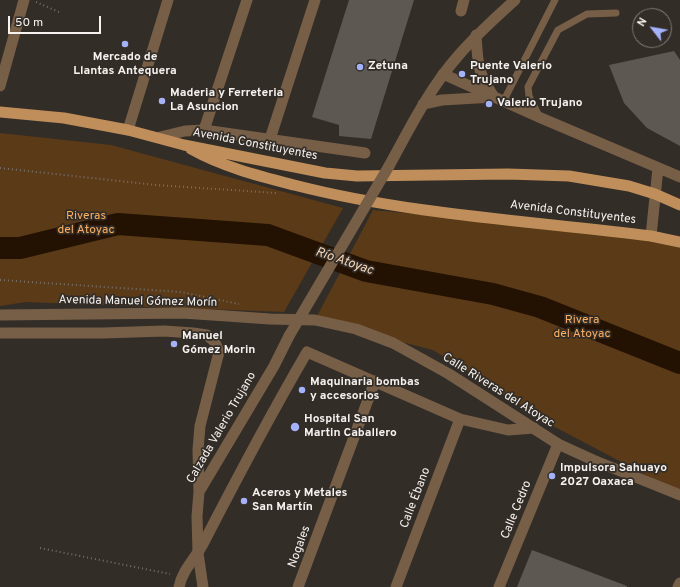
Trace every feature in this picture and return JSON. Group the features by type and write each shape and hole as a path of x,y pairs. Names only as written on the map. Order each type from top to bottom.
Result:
{"main road":[{"path":"0,112 64,118 160,137 184,145"},
{"name":"Avenida Constituyentes","path":"184,145 325,172 357,176 508,174 569,176 599,180 655,194 680,205"},
{"name":"Avenida Constituyentes","path":"184,145 205,157 246,172 347,198 392,206 652,236 680,242"}],"street":[{"path":"0,86 24,0"},
{"path":"128,130 168,0"},
{"path":"204,130 246,0"},
{"path":"270,139 316,0"},
{"path":"461,11 464,0"},
{"name":"Calzada Valerio Trujano","path":"203,587 198,553 196,516 199,492 274,366 289,336 389,166 423,104 443,74 476,35 515,0"},
{"path":"476,35 478,64 482,79 498,99"},
{"path":"443,74 540,118 680,177"},
{"path":"423,104 442,100 498,99"},
{"path":"160,137 185,131 204,130 365,153"},
{"path":"652,236 658,168"},
{"name":"Avenida Manuel Gómez Morín","path":"0,315 183,313 300,320"},
{"name":"Calle Riveras del Atoyac","path":"300,320 325,322 356,329 393,343 449,374 558,444 680,496"},
{"path":"0,333 103,333 164,331 207,335 215,342 219,352 200,426 198,450 199,492"},
{"path":"180,582 198,553 252,448 307,352 460,419 508,430 534,428"},
{"name":"Nogales","path":"298,587 375,381"},
{"name":"Calle Ébano","path":"396,587 460,419"},
{"name":"Calle Cedro","path":"499,587 558,444"},
{"path":"678,587 680,583"}],"lane":[{"path":"498,99 556,0"},
{"path":"540,118 529,96 528,87 558,30 587,14 616,12"}],"path":[{"path":"31,0 59,12"},
{"path":"0,168 156,185 283,194"},
{"path":"0,280 181,292 241,304"},
{"path":"40,548 180,582"}],"green space":[{"name":"Riveras del Atoyac","path":"0,133 111,145 343,208 284,312 26,302 0,306"},
{"name":"Rivera del Atoyac","path":"373,210 651,236 680,243 680,493 555,427 433,350 315,320"}],"building":[{"name":"Zetuna","path":"349,0 414,0 371,139 339,136 339,125 312,117"},
{"path":"674,51 680,60 680,146 647,128 624,103 609,65"},
{"path":"532,550 627,586 627,587 517,587"}],"waterway":[{"name":"Río Atoyac","path":"0,248 20,248 118,224 268,235 366,271 493,294 540,307 680,363"}],"place":[{"name":"Mercado de Llantas Antequera","path":"125,44"},
{"name":"Zetuna","path":"360,67"},
{"name":"Puente Valerio Trujano","path":"462,74"},
{"name":"Maderia y Ferreteria La Asuncion","path":"162,101"},
{"name":"Valerio Trujano","path":"489,104"},
{"name":"Manuel Gómez Morin","path":"174,344"},
{"name":"Maquinaria bombas y accesorios","path":"302,390"},
{"name":"Hospital San Martin Caballero","path":"295,427"},
{"name":"Impulsora Sahuayo 2027 Oaxaca","path":"552,476"},
{"name":"Aceros y Metales San Martín","path":"244,501"}]}
